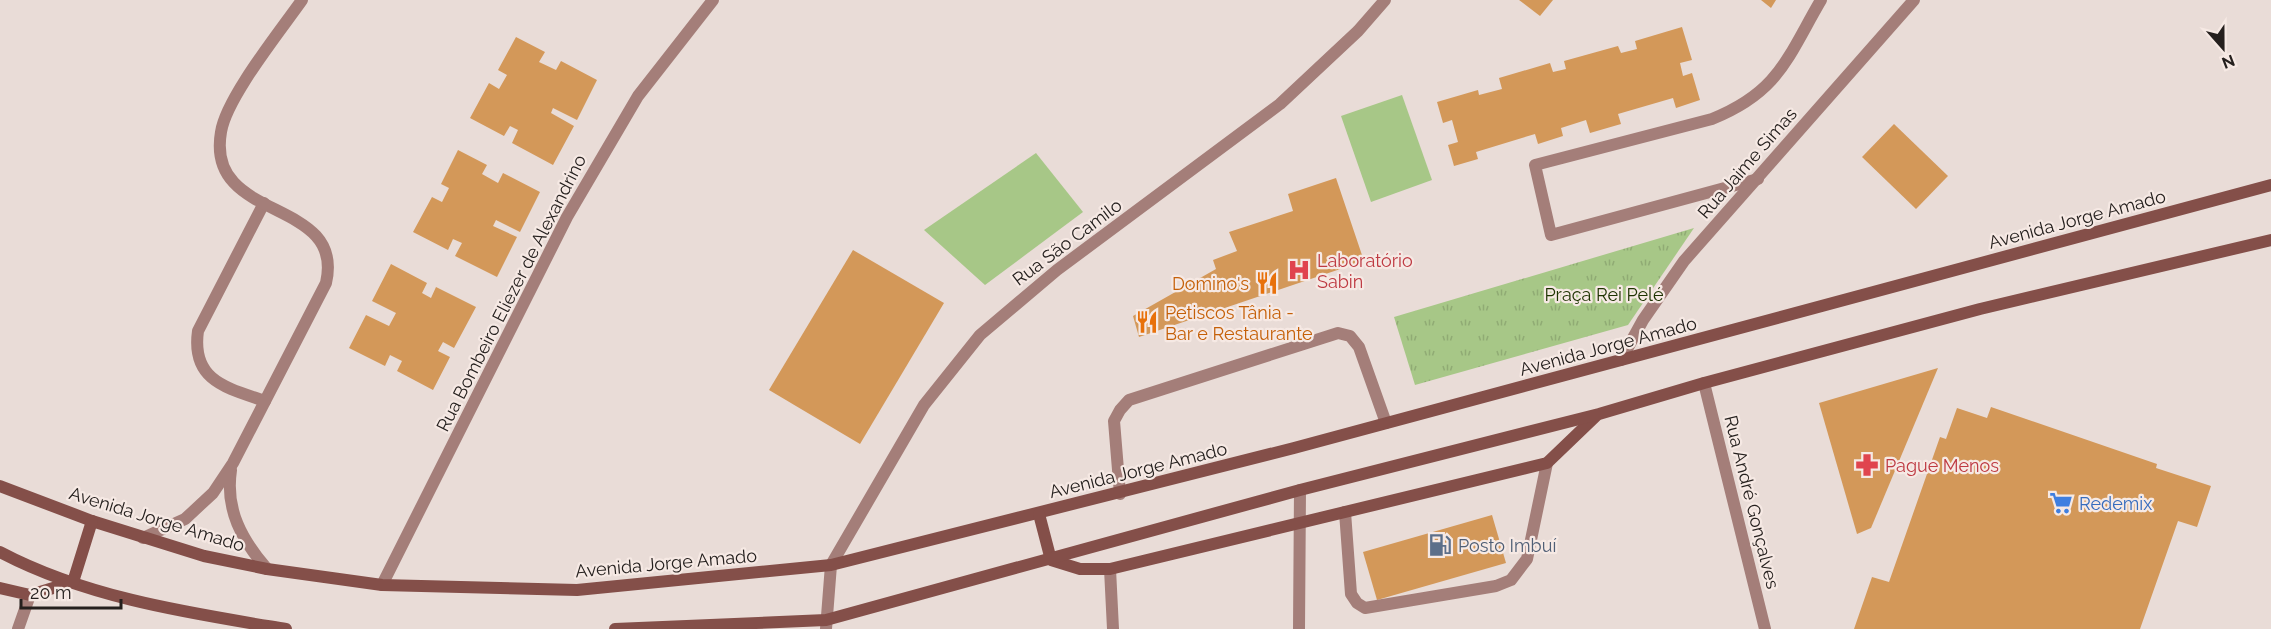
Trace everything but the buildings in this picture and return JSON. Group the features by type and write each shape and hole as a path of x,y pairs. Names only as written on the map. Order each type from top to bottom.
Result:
{"main road":[{"name":"Avenida Jorge Amado","path":"0,486 92,521 204,556 267,569 382,585 577,590 831,566 1120,494 1694,342 2271,185"},
{"path":"615,629 826,625 1299,490 1599,414 1704,383 1980,309 2271,240"},
{"path":"1051,560 1080,569 1110,570 1299,521 1547,463 1599,414"},
{"path":"1039,514 1051,560"},
{"path":"73,582 92,521"},
{"path":"0,552 40,572 181,612 286,629"},
{"path":"0,588 30,595 73,582"}],"street":[{"path":"143,538 185,519 201,506 223,479 326,283 329,269 328,253 320,239 308,228 235,186 222,162 221,131 233,100 302,0"},
{"name":"Rua Bombeiro Eliezer de Alexandrino","path":"382,585 567,217 638,96 713,0"},
{"name":"Rua São Camilo","path":"831,566 924,405 980,335 1057,270 1280,104 1358,31 1385,0"},
{"path":"1758,179 1551,235 1535,165 1712,119 1739,109 1774,81 1821,0"},
{"name":"Rua Jaime Simas","path":"1621,360 1643,320 1684,261 1914,0"},
{"path":"264,203 198,330 196,344 204,368 219,385 265,401"},
{"path":"1120,494 1114,422 1129,400 1338,333 1350,336 1359,347 1386,423"},
{"name":"Rua André Gonçalves","path":"1704,383 1765,629"},
{"path":"232,462 229,499 234,516 250,549 267,569"},
{"path":"1345,512 1351,594 1357,603 1365,608 1496,586 1511,580 1527,559 1547,463"},
{"path":"1299,490 1299,629"},
{"path":"826,625 831,566"},
{"path":"1110,570 1113,629"},
{"path":"18,629 30,595"}],"green space":[{"path":"1402,95 1432,180 1371,202 1341,116"},
{"path":"1036,153 1083,212 985,285 924,230"},
{"name":"Praça Rei Pelé","path":"1694,228 1628,325 1415,385 1394,317"}],"place":[{"name":"Laboratório Sabin","path":"1299,270"},
{"name":"Domino's","path":"1267,283"},
{"name":"Petiscos Tânia - Bar e Restaurante","path":"1147,322"},
{"name":"Pague Menos","path":"1867,465"},
{"name":"Redemix","path":"2061,503"},
{"name":"Posto Imbuí","path":"1440,545"}]}
